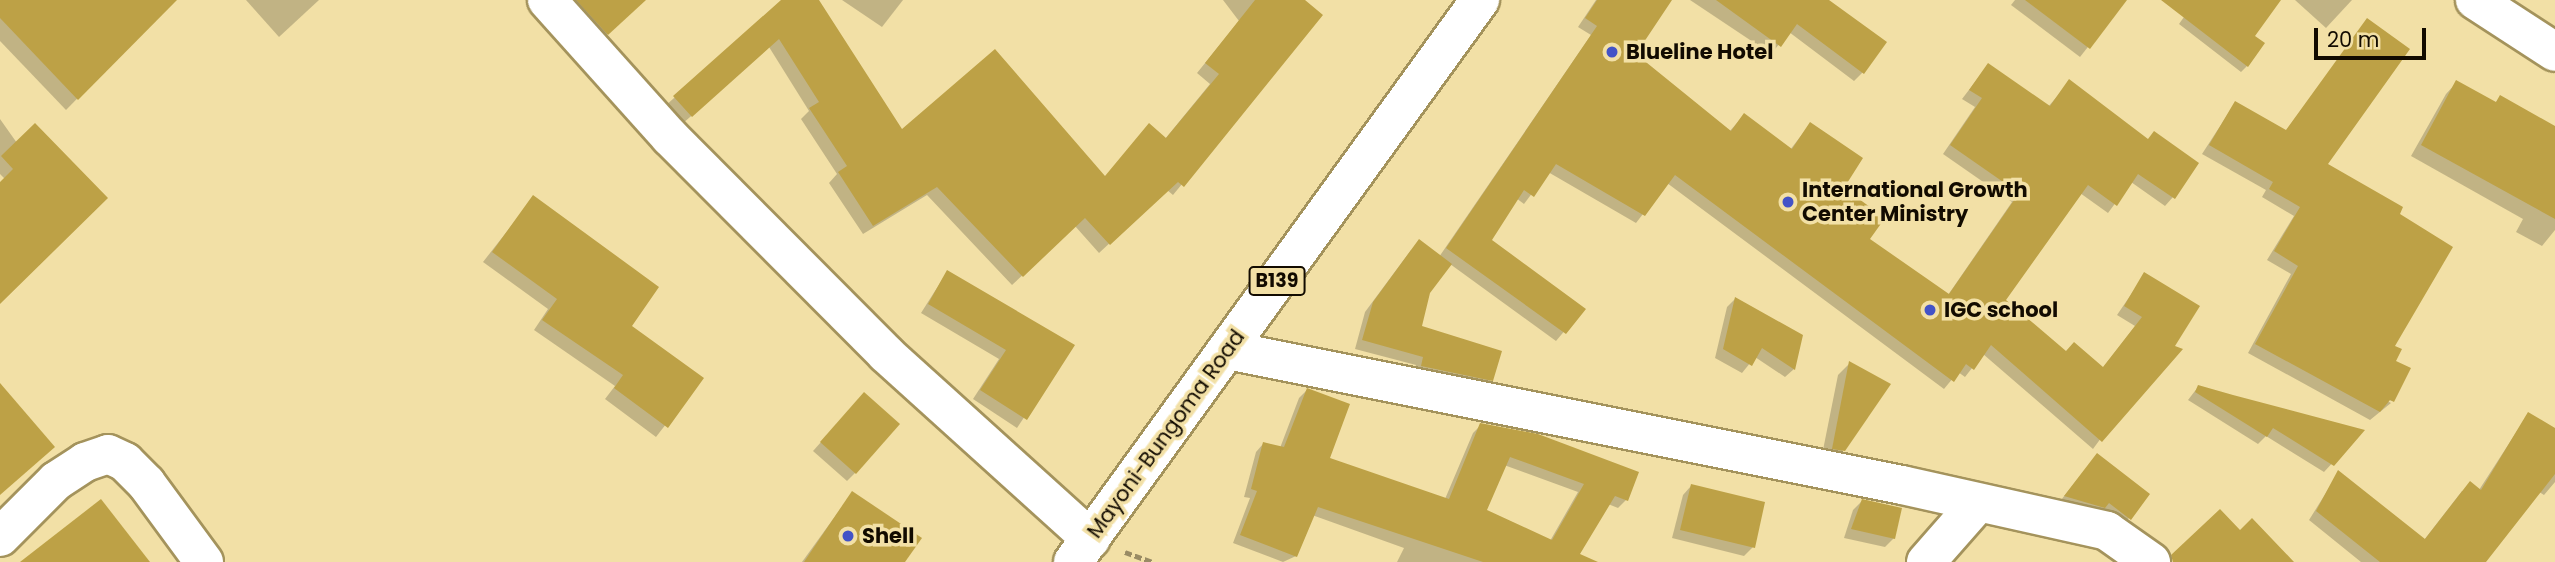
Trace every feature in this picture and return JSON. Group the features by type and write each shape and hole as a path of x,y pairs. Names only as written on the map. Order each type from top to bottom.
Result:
{"street":[{"path":"547,0 670,137 1082,550"},
{"name":"Mayoni-Bungoma Road","path":"1082,550 1480,0"},
{"path":"2475,0 2555,52"},
{"path":"1227,350 1902,485 1977,504 2107,531 2151,562"},
{"path":"0,537 56,481 85,462 108,454 125,462 146,483 204,562"},
{"path":"1926,562 1977,504"}],"building":[{"path":"0,0 177,0 78,100 0,18"},
{"path":"576,0 646,0 608,35"},
{"path":"781,0 819,0 902,129 995,49 1105,176 1149,123 1166,138 1219,74 1205,63 1255,0 1305,0 1323,15 1184,187 1178,182 1110,245 1085,218 1023,277 937,187 873,226 838,172 847,166 809,108 819,102 779,39 692,117 673,96"},
{"path":"1597,0 1672,0 1636,54 1731,131 1744,113 1792,149 1810,122 1863,158 1844,188 1885,218 1870,239 1949,294 2019,193 1950,145 1982,98 1969,90 1988,63 2050,106 2069,79 2148,139 2154,131 2199,163 2175,199 2138,174 2117,206 2088,185 2006,300 2066,351 2074,342 2103,367 2142,317 2124,306 2144,272 2200,306 2175,346 2183,349 2102,442 1991,345 1974,370 1966,364 1954,382 1675,175 1645,216 1556,164 1534,197 1524,190 1492,240 1586,309 1566,334 1446,248 1597,26 1585,18"},
{"path":"1716,0 1829,0 1887,42 1864,74 1797,24 1781,47"},
{"path":"2025,0 2127,0 2090,49"},
{"path":"2161,0 2281,0 2255,36 2265,43 2248,67"},
{"path":"2367,18 2410,49 2328,164 2403,207 2400,214 2453,247 2395,346 2402,349 2396,361 2411,368 2394,402 2390,400 2380,412 2255,344 2298,266 2274,251 2300,207 2269,189 2273,182 2209,145 2235,101 2286,130"},
{"path":"2456,80 2496,102 2500,95 2555,126 2555,219 2421,145"},
{"path":"35,123 108,198 0,304 0,182 13,169 1,156"},
{"path":"533,195 659,287 632,326 704,378 668,428 614,388 623,375 542,320 557,299 492,252"},
{"path":"1419,239 1452,264 1430,293 1422,326 1502,351 1493,381 1421,366 1423,357 1362,340 1373,302"},
{"path":"947,270 1075,345 1027,420 980,390 1006,350 928,304"},
{"path":"1735,297 1803,335 1795,370 1762,348 1752,366 1723,349"},
{"path":"1849,361 1891,384 1845,451 1832,449"},
{"path":"0,383 55,447 0,495"},
{"path":"2198,385 2365,430 2334,466 2273,428 2267,437 2195,392"},
{"path":"1307,388 1350,404 1330,458 1449,499 1480,423 1538,434 1639,472 1628,501 1615,496 1580,554 1598,562 1483,562 1318,507 1297,557 1240,535 1257,491 1251,489 1263,442 1284,447","holes":["1510,457 1584,484 1552,540 1487,510"]},
{"path":"864,392 900,424 856,474 820,442"},
{"path":"2528,412 2555,428 2555,474 2486,562 2380,562 2316,511 2338,470 2425,539 2470,481 2481,490"},
{"path":"2097,453 2150,494 2131,520 2109,503 2105,508 2064,496"},
{"path":"1691,484 1765,502 1755,548 1680,530"},
{"path":"852,491 922,538 905,562 804,562"},
{"path":"101,499 150,562 20,562"},
{"path":"1862,499 1902,508 1895,539 1851,529"},
{"path":"2220,509 2240,530 2252,518 2294,562 2173,562 2171,555"}],"place":[{"name":"Blueline Hotel","path":"1612,52"},
{"name":"International Growth Center Ministry","path":"1788,202"},
{"name":"IGC school","path":"1930,310"},
{"name":"Shell","path":"848,536"}]}
